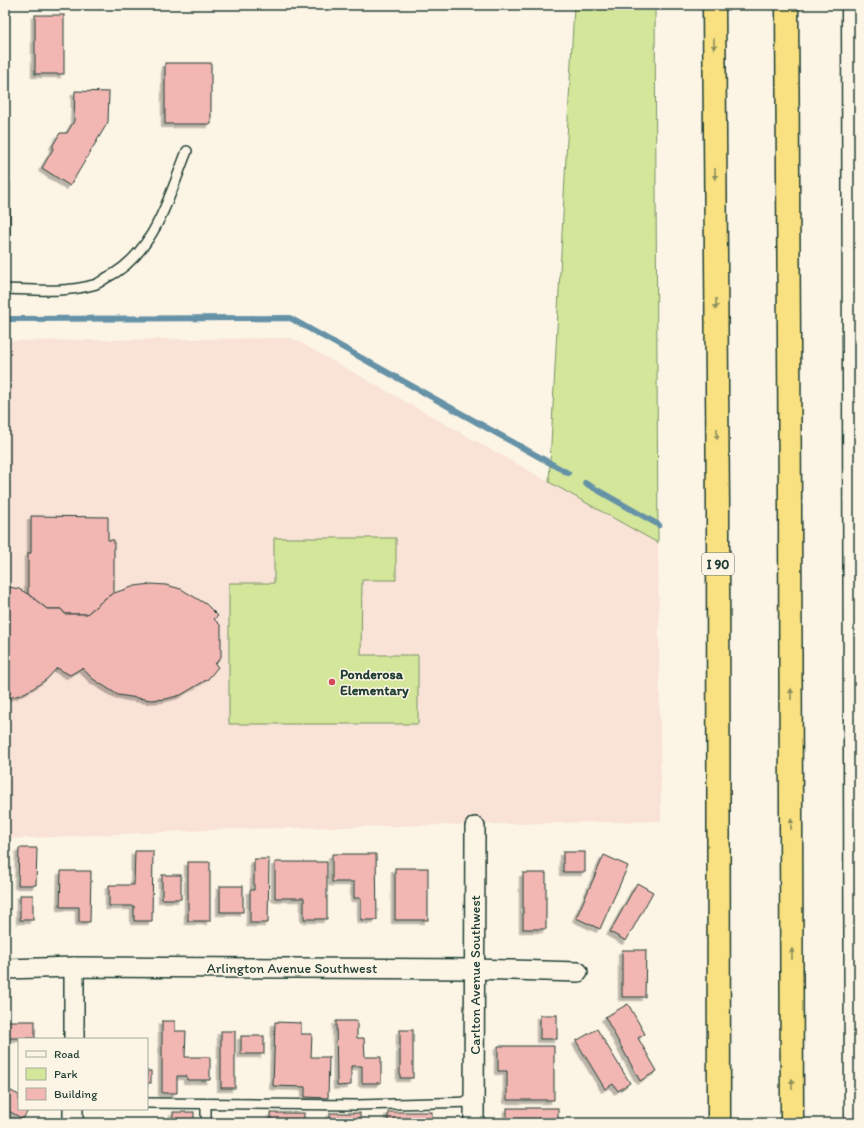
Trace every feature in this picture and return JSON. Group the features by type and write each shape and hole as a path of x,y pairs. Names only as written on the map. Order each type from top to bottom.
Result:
{"highway":[{"name":"I 90","path":"714,5 718,518 719,1123"},
{"path":"787,5 792,1123"}],"main road":[{"path":"855,8 856,1123"}],"street":[{"name":"Carlton Avenue Southwest","path":"474,1123 475,827"},
{"name":"Arlington Avenue Southwest","path":"5,969 74,967 475,969 578,972"},
{"path":"74,967 74,1038"},
{"path":"73,1110 73,1123"}],"lane":[{"path":"5,289 64,290 94,285 118,273 137,255 156,226 187,151"},
{"path":"148,1103 357,1105 474,1102"},
{"path":"206,1104 206,1123"}],"shaded area":[{"name":"Ponderosa Elementary","path":"292,338 658,543 661,821 233,829 5,839 5,341"}],"green space":[{"path":"574,5 655,5 658,543 549,482"},
{"path":"274,538 396,538 396,580 362,580 361,655 418,655 418,724 229,724 229,583 274,583"}],"building":[{"path":"35,15 64,15 64,74 35,74"},
{"path":"165,63 211,63 211,124 165,124"},
{"path":"75,91 109,92 108,122 70,186 42,168 60,133 67,133 74,121"},
{"path":"5,183 10,183 10,235 5,235"},
{"path":"31,516 108,517 108,540 114,540 114,593 87,614 65,614 61,609 47,609 28,594 28,553 31,553"},
{"path":"151,584 166,585 181,589 206,604 218,616 214,619 221,626 221,657 215,664 218,667 208,679 181,695 166,699 151,700 118,695 93,679 82,668 70,675 57,668 47,679 32,689 20,695 5,699 5,586 19,589 47,609 61,609 65,614 87,614 114,593 135,586"},
{"path":"19,848 37,848 36,885 18,885"},
{"path":"135,851 153,851 152,921 134,921 134,906 109,906 109,885 134,885"},
{"path":"563,852 585,852 585,872 563,872"},
{"path":"332,854 376,854 377,920 361,920 361,898 354,898 354,882 332,882"},
{"path":"604,855 628,866 600,929 576,918"},
{"path":"254,859 269,859 268,923 250,923 250,890 254,890"},
{"path":"188,862 210,862 210,921 188,921"},
{"path":"275,862 327,862 327,919 304,919 304,898 275,898"},
{"path":"395,868 428,868 428,920 395,920"},
{"path":"61,871 91,871 90,922 79,922 79,907 60,907"},
{"path":"523,873 546,873 546,929 523,929"},
{"path":"162,875 181,875 181,899 162,899"},
{"path":"637,883 653,892 626,941 610,932"},
{"path":"220,886 243,886 243,912 220,912"},
{"path":"20,895 33,895 33,920 20,920"},
{"path":"622,950 646,950 645,997 622,997"},
{"path":"628,1004 645,1034 638,1038 657,1071 640,1081 605,1017"},
{"path":"540,1015 557,1015 557,1039 540,1039"},
{"path":"5,1021 35,1021 35,1038 5,1038"},
{"path":"162,1021 175,1021 175,1031 186,1031 185,1057 210,1057 210,1080 187,1080 187,1076 177,1076 177,1093 162,1093"},
{"path":"336,1021 357,1021 357,1038 364,1038 365,1057 381,1057 381,1083 362,1083 362,1066 351,1066 351,1085 337,1086"},
{"path":"275,1022 301,1023 301,1034 312,1034 311,1057 329,1057 328,1098 305,1097 305,1087 273,1086"},
{"path":"597,1029 630,1083 618,1091 613,1084 605,1089 576,1041"},
{"path":"400,1030 413,1030 413,1078 400,1078"},
{"path":"221,1031 235,1031 235,1088 221,1088"},
{"path":"241,1036 264,1036 264,1054 241,1054"},
{"path":"498,1046 554,1046 554,1100 507,1100 507,1071 498,1071"},
{"path":"148,1071 151,1071 151,1083 148,1083"},
{"path":"5,1088 18,1094 18,1110 28,1110 23,1119 5,1109"},
{"path":"507,1108 558,1108 558,1123 507,1123"},
{"path":"173,1112 194,1112 194,1123 173,1123"},
{"path":"388,1112 432,1112 432,1123 388,1123"},
{"path":"271,1113 304,1113 304,1123 271,1123"},
{"path":"330,1113 360,1113 360,1123 330,1123"}],"waterway":[{"path":"5,319 290,318 568,473"},
{"path":"585,483 659,525"}],"place":[{"name":"Ponderosa Elementary","path":"332,682"}]}
